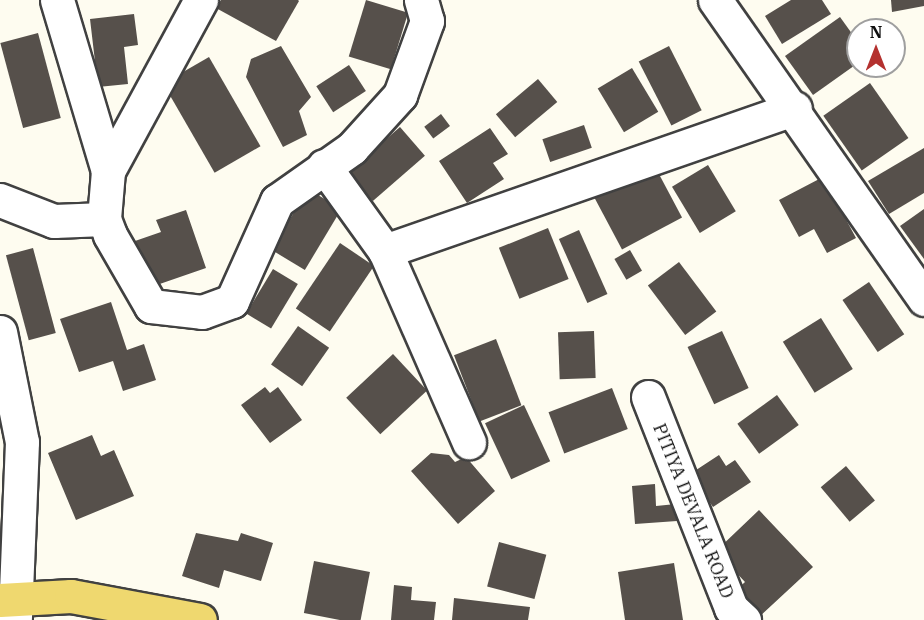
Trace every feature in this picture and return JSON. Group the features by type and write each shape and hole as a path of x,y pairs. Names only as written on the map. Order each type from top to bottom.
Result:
{"main road":[{"path":"10,605 71,596 200,620"}],"street":[{"path":"57,0 108,171 104,219 151,306 202,312 232,301 277,201 352,148 400,94 428,21 421,0"},
{"path":"108,171 201,0"},
{"path":"715,0 795,108 924,299"},
{"path":"385,251 795,108"},
{"path":"324,166 385,251 469,442"},
{"path":"0,200 54,221 104,219"},
{"path":"0,332 23,516 10,605"},
{"name":"PITIYA DEVALA ROAD","path":"648,397 731,608 744,620"}],"building":[{"path":"221,0 299,1 276,41 216,8"},
{"path":"366,0 408,13 391,69 349,56"},
{"path":"791,0 822,0 831,14 782,44 765,16"},
{"path":"891,0 924,0 924,6 892,12"},
{"path":"134,14 138,45 124,47 128,84 98,87 90,19"},
{"path":"840,17 846,25 846,72 813,95 785,56"},
{"path":"38,33 61,118 23,128 0,43"},
{"path":"281,46 311,97 299,111 307,135 283,147 246,77 251,59"},
{"path":"669,46 702,110 671,126 639,61"},
{"path":"209,57 260,146 215,173 163,84"},
{"path":"349,65 366,91 333,112 316,86"},
{"path":"632,68 658,112 624,132 598,89"},
{"path":"538,79 557,102 515,137 496,114"},
{"path":"870,83 908,138 862,171 823,116"},
{"path":"441,114 450,126 433,139 424,127"},
{"path":"584,125 592,148 550,162 542,139"},
{"path":"400,127 425,156 373,201 348,172"},
{"path":"490,128 508,154 493,163 504,179 467,203 439,161"},
{"path":"924,148 924,193 889,214 868,181"},
{"path":"652,161 682,218 622,249 592,193"},
{"path":"708,165 736,211 700,233 672,187"},
{"path":"823,177 856,238 827,253 814,229 799,237 779,200"},
{"path":"308,189 341,209 305,270 271,250"},
{"path":"924,209 924,259 900,226"},
{"path":"186,210 206,268 151,287 135,241 161,232 156,220"},
{"path":"548,228 569,279 519,299 499,248"},
{"path":"579,230 607,294 587,303 559,239"},
{"path":"340,243 374,266 330,331 296,308"},
{"path":"33,248 56,333 29,340 6,255"},
{"path":"630,250 642,271 626,280 614,259"},
{"path":"679,262 716,312 685,335 648,285"},
{"path":"273,269 298,284 271,329 246,314"},
{"path":"869,282 904,334 878,352 842,300"},
{"path":"111,302 127,350 144,344 156,380 123,391 113,361 79,372 60,319"},
{"path":"821,318 853,369 815,393 783,342"},
{"path":"298,326 329,348 302,386 271,365"},
{"path":"594,331 596,378 560,379 558,332"},
{"path":"722,331 749,388 714,404 688,347"},
{"path":"496,339 521,405 479,421 454,355"},
{"path":"393,354 427,391 380,434 346,398"},
{"path":"265,387 270,393 278,387 302,420 270,443 241,405"},
{"path":"612,388 628,429 564,453 549,412"},
{"path":"777,395 799,425 759,454 737,424"},
{"path":"524,405 550,461 511,479 485,423"},
{"path":"92,435 101,456 114,450 134,496 76,520 48,453"},
{"path":"431,453 449,455 455,462 466,457 495,491 458,524 411,471"},
{"path":"719,455 726,466 735,460 751,482 713,507 690,474"},
{"path":"846,466 875,500 850,522 821,487"},
{"path":"655,484 656,506 676,504 677,521 635,524 632,486"},
{"path":"759,510 813,567 757,619 733,593 745,582 716,551"},
{"path":"196,533 238,541 241,533 273,543 261,581 224,570 219,588 182,576"},
{"path":"499,542 546,555 534,599 487,586"},
{"path":"314,561 370,572 361,620 340,620 304,613"},
{"path":"674,563 683,620 625,620 618,572"},
{"path":"394,585 412,587 411,600 436,602 434,620 391,620"},
{"path":"454,598 530,607 528,620 452,620"}]}
